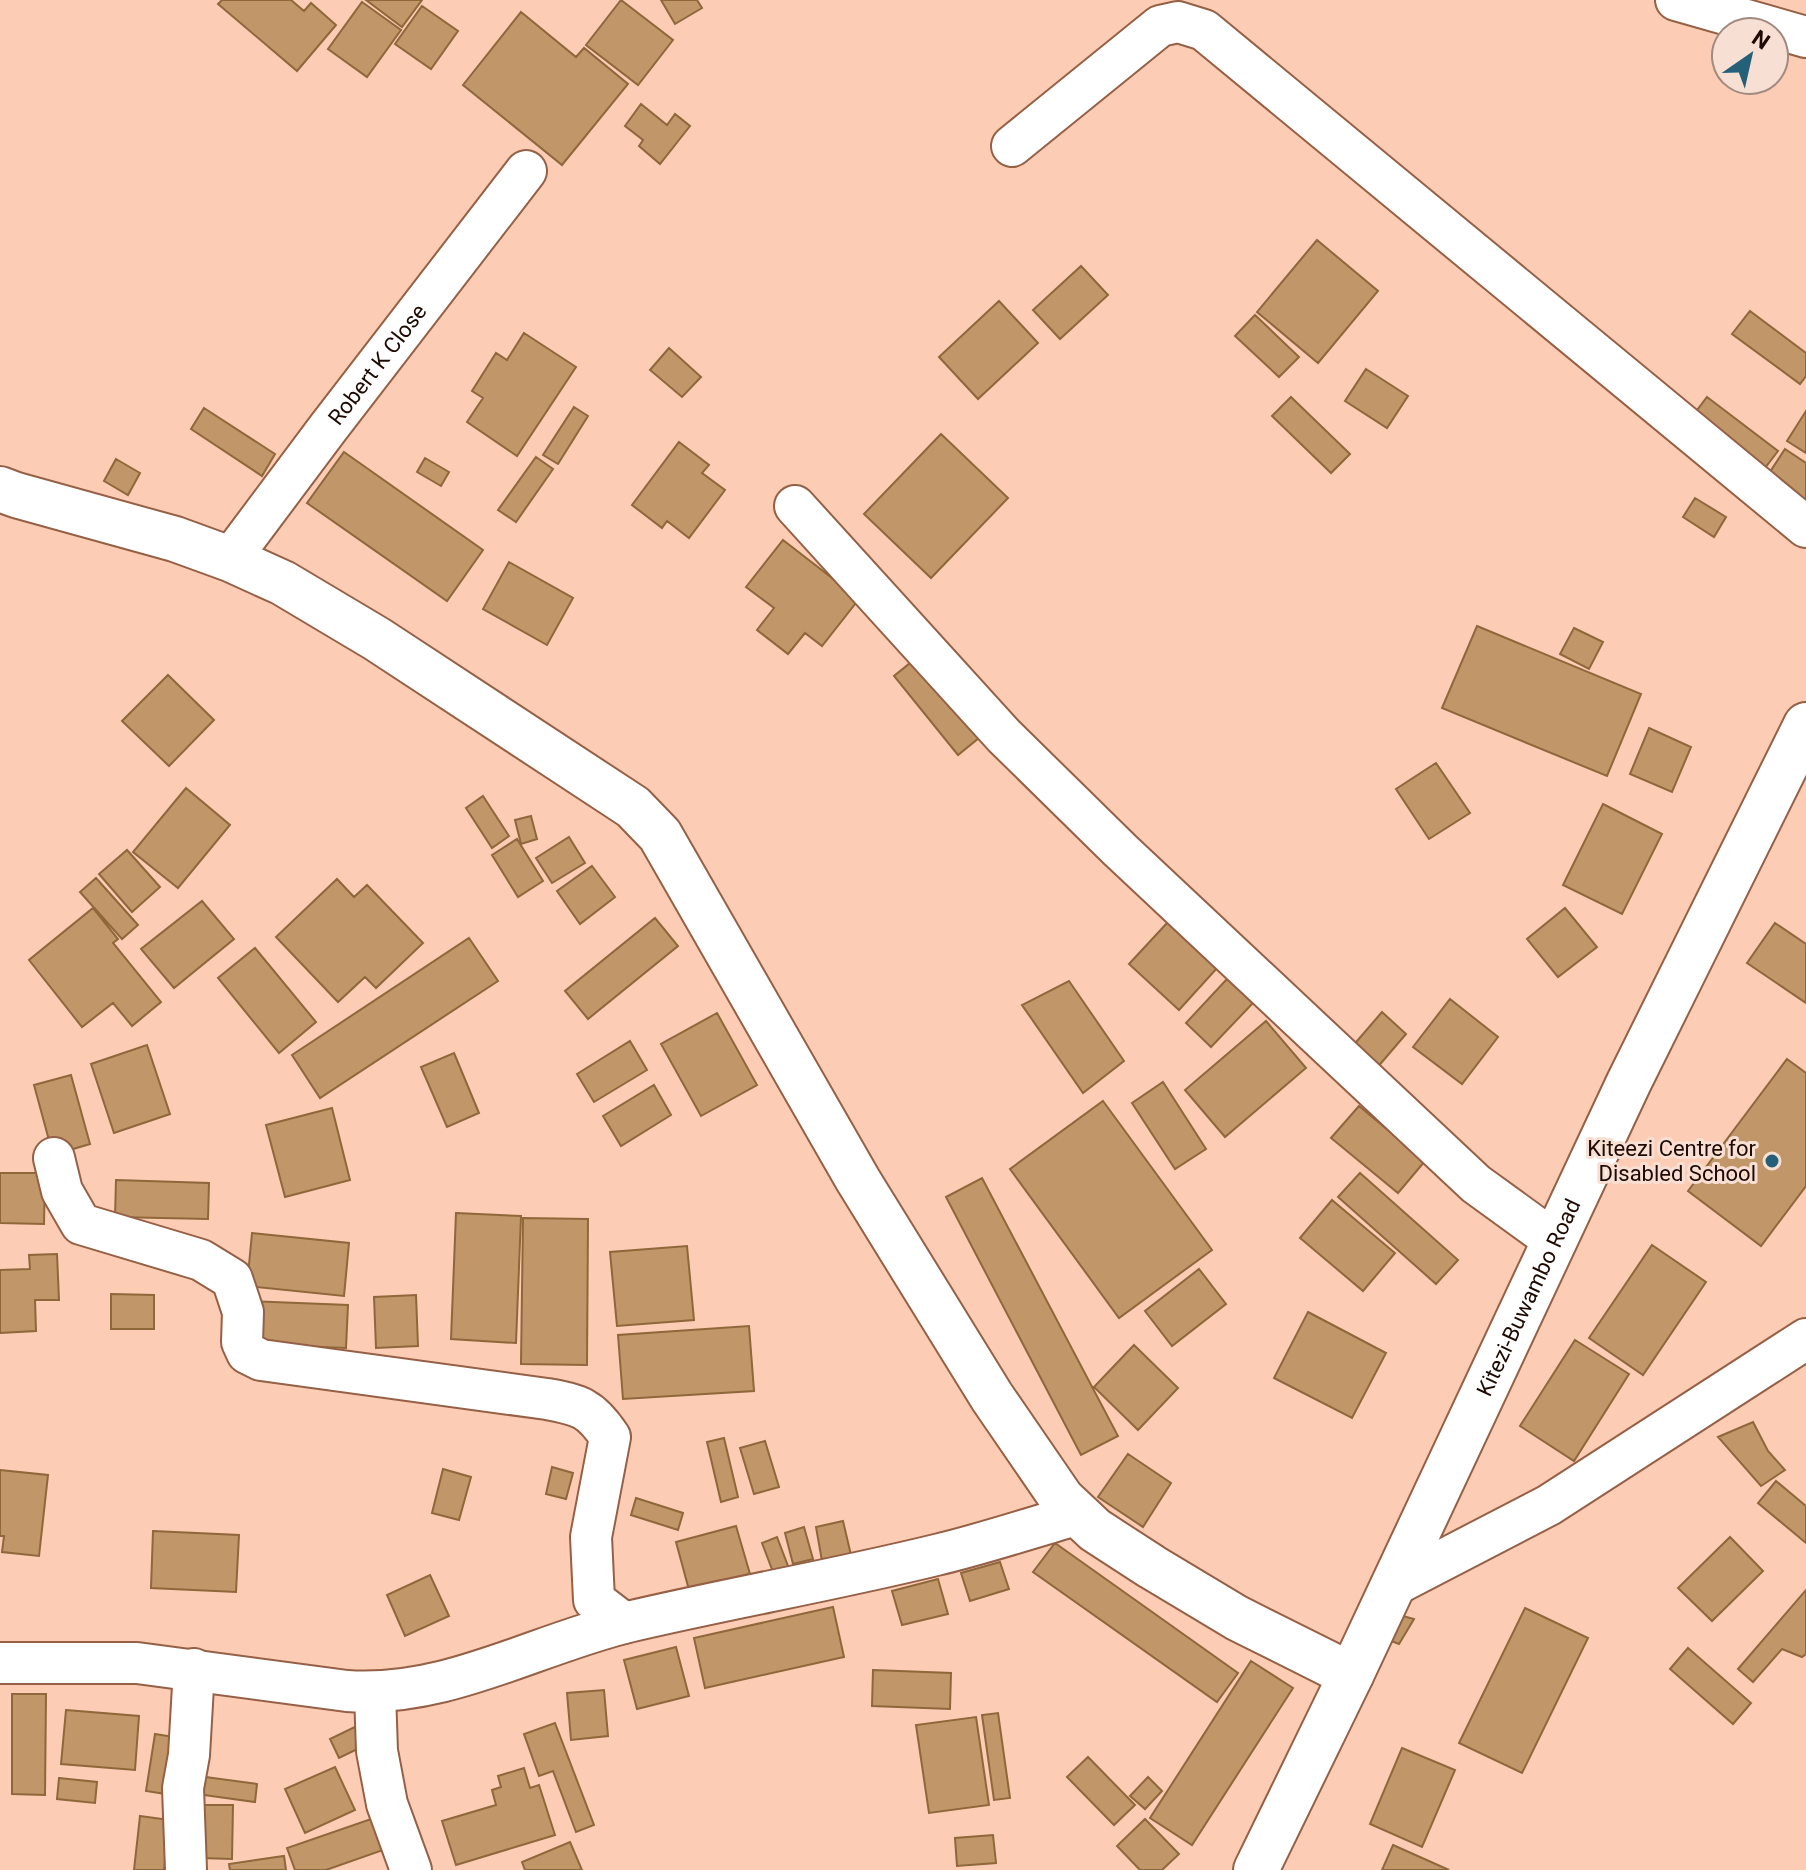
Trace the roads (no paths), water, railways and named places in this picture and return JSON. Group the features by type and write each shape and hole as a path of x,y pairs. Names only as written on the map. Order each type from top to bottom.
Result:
{"street":[{"path":"1676,0 1806,37"},
{"path":"1012,146 1160,26 1178,22 1204,30 1806,527"},
{"name":"Robert K Close","path":"230,559 526,171"},
{"path":"5,499 175,539 283,583 377,639 633,807 660,835 858,1180 992,1397 1062,1499 1076,1515 1152,1567 1237,1618 1351,1675"},
{"path":"795,506 1004,736 1109,840 1476,1184 1556,1242"},
{"name":"Kitezi-Buwambo Road","path":"1256,1870 1556,1242 1629,1082 1806,725"},
{"path":"54,1158 62,1191 81,1224 201,1260 232,1279 243,1312 242,1342 247,1353 261,1360 547,1399 574,1404 597,1417 610,1437 591,1537 594,1600 624,1623"},
{"path":"1393,1586 1549,1505 1806,1339"},
{"path":"0,1663 137,1663 375,1693 411,1689 464,1676 624,1623 938,1555 1076,1515"},
{"path":"186,1870 183,1788 189,1755 194,1669"},
{"path":"375,1693 377,1751 387,1804 411,1870"}],"place":[{"name":"Kiteezi Centre for Disabled School","path":"1772,1161"}]}
